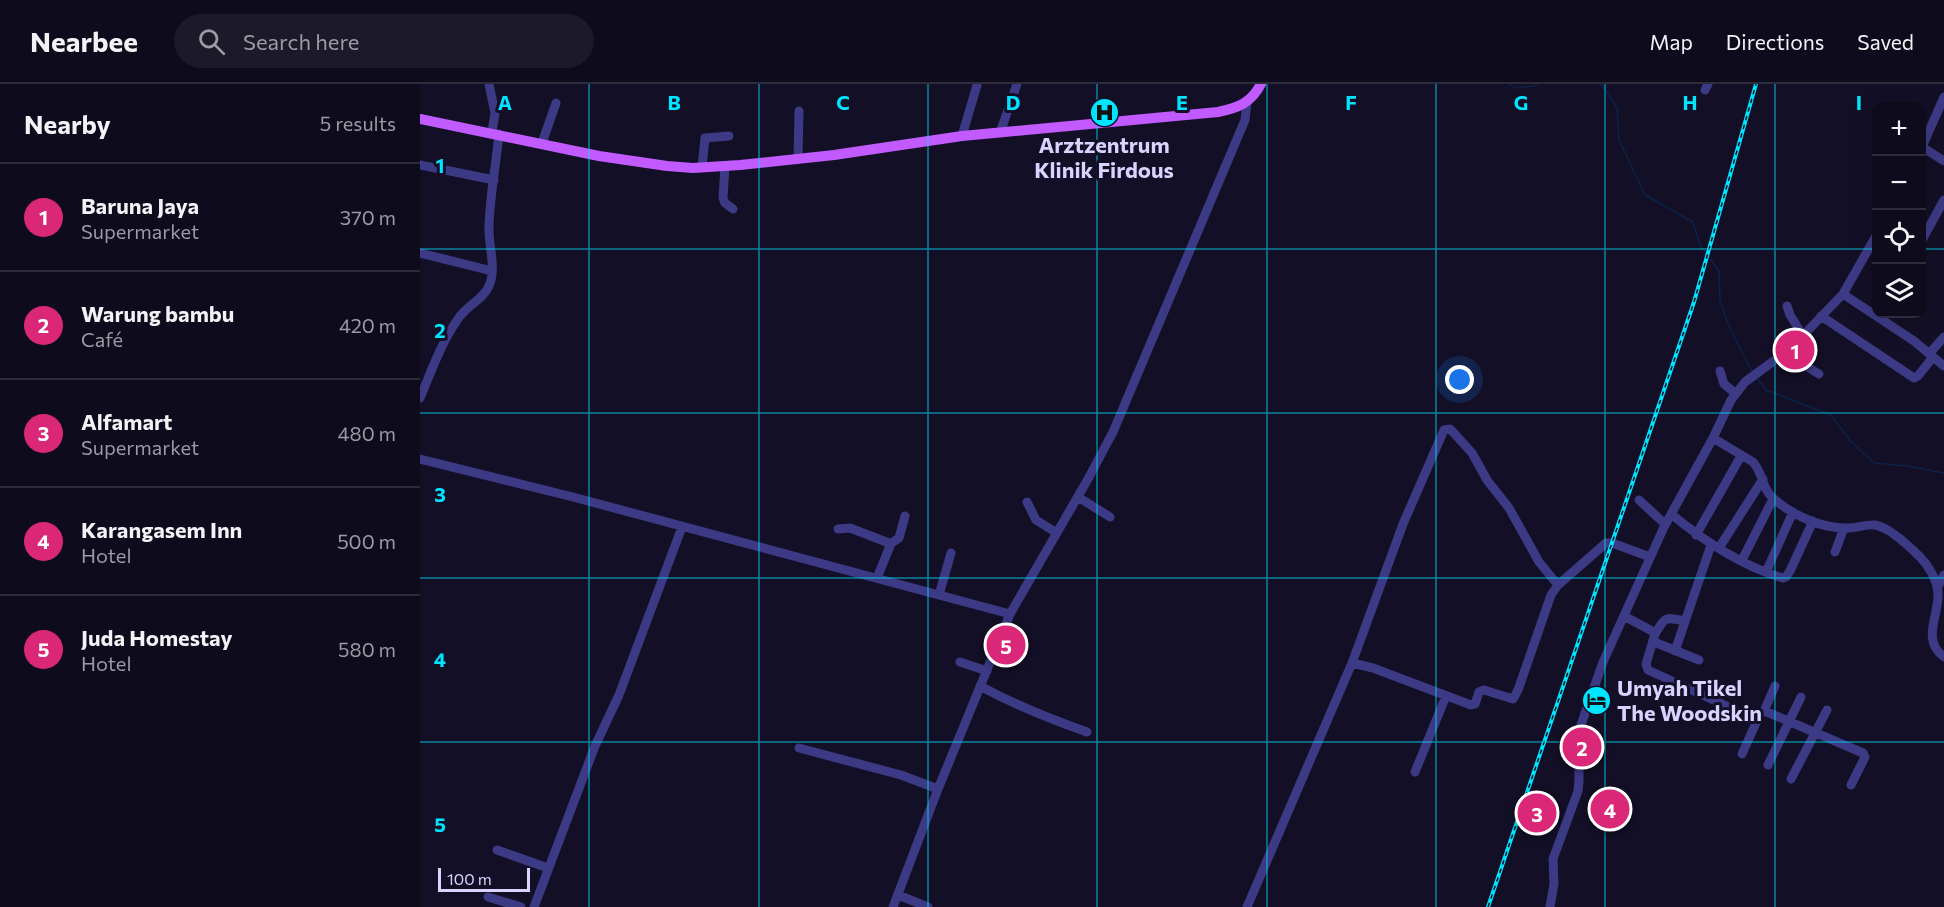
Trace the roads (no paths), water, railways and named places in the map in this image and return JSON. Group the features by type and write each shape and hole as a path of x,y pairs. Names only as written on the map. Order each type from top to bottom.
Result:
{"main road":[{"path":"420,119 644,163 702,167 798,159 962,136 1218,112 1235,109 1247,102 1261,84"}],"street":[{"path":"420,398 449,333 464,310 488,289 492,271 489,235 496,133 495,113 489,84"},
{"path":"1000,133 1017,84"},
{"path":"962,136 977,85"},
{"path":"1926,138 1944,97"},
{"path":"893,907 938,789 1010,614 1058,533 1113,432 1245,120 1247,102"},
{"path":"542,143 556,104"},
{"path":"798,159 800,111"},
{"path":"702,167 705,138 729,136"},
{"path":"1926,149 1943,159"},
{"path":"420,165 494,180"},
{"path":"725,166 723,198 725,203 733,209"},
{"path":"1926,233 1944,200"},
{"path":"1552,899 1555,869 1553,859 1578,791 1581,725 1604,662 1665,524 1713,438 1735,393 1757,372 1786,354 1843,294 1872,243"},
{"path":"420,254 492,271"},
{"path":"1843,294 1901,332 1944,366"},
{"path":"1787,306 1803,336"},
{"path":"1821,316 1913,378 1918,376 1944,337"},
{"path":"1786,354 1797,363 1819,374"},
{"path":"1720,371 1724,384 1735,393"},
{"path":"1248,907 1352,663 1403,524 1444,429 1450,429 1472,453 1487,480 1509,508 1539,562 1558,585"},
{"path":"1713,438 1756,465 1763,478 1765,489 1773,499 1793,512 1813,522 1844,528 1875,525 1899,539 1926,564 1937,588 1938,599 1932,637 1935,649 1944,657"},
{"path":"1696,535 1741,456"},
{"path":"420,459 573,497 1010,614"},
{"path":"1675,651 1715,547 1763,478"},
{"path":"1078,497 1110,517"},
{"path":"1742,561 1773,499"},
{"path":"1640,500 1665,524"},
{"path":"1027,502 1036,520 1058,533"},
{"path":"1766,572 1793,512"},
{"path":"1671,513 1696,535 1715,547 1781,578 1786,577 1813,522"},
{"path":"877,578 890,544 899,538 905,516"},
{"path":"534,907 596,746 619,695 682,527"},
{"path":"838,529 849,528 890,544"},
{"path":"1835,552 1844,528"},
{"path":"1352,663 1373,668 1471,705 1475,704 1482,690 1509,699 1514,698 1551,595 1558,585 1606,543 1612,543 1650,557"},
{"path":"939,595 951,553"},
{"path":"1937,588 1944,575"},
{"path":"1624,616 1675,651 1699,660"},
{"path":"1685,621 1666,618 1663,620 1654,638 1646,664 1648,670 1757,720"},
{"path":"960,662 987,671"},
{"path":"980,686 1008,701 1087,732"},
{"path":"1742,754 1775,686"},
{"path":"1414,772 1446,696"},
{"path":"1768,765 1801,697"},
{"path":"1791,779 1827,710"},
{"path":"1764,711 1864,754 1851,785"},
{"path":"799,748 901,776 938,789"},
{"path":"497,850 548,868"},
{"path":"898,895 928,907"},
{"path":"488,897 521,907"}],"waterway":[{"path":"1509,84 1515,88 1538,84"},
{"path":"1599,84 1617,108 1619,140 1645,195 1693,222 1700,245 1719,271 1720,301 1730,329 1753,373"},
{"path":"1758,379 1766,390 1831,415 1850,441 1874,463 1908,466 1944,473"}],"railway":[{"path":"1488,907 1694,302 1756,84"}],"place":[{"name":"Arztzentrum Klinik Firdous","path":"1104,113"},
{"name":"Baruna Jaya","path":"1795,350"},
{"name":"Juda Homestay","path":"1006,645"},
{"name":"Umyah Tikel The Woodskin","path":"1596,701"},
{"name":"Warung bambu","path":"1582,747"},
{"name":"Karangasem Inn","path":"1610,809"},
{"name":"Alfamart","path":"1537,813"}]}
